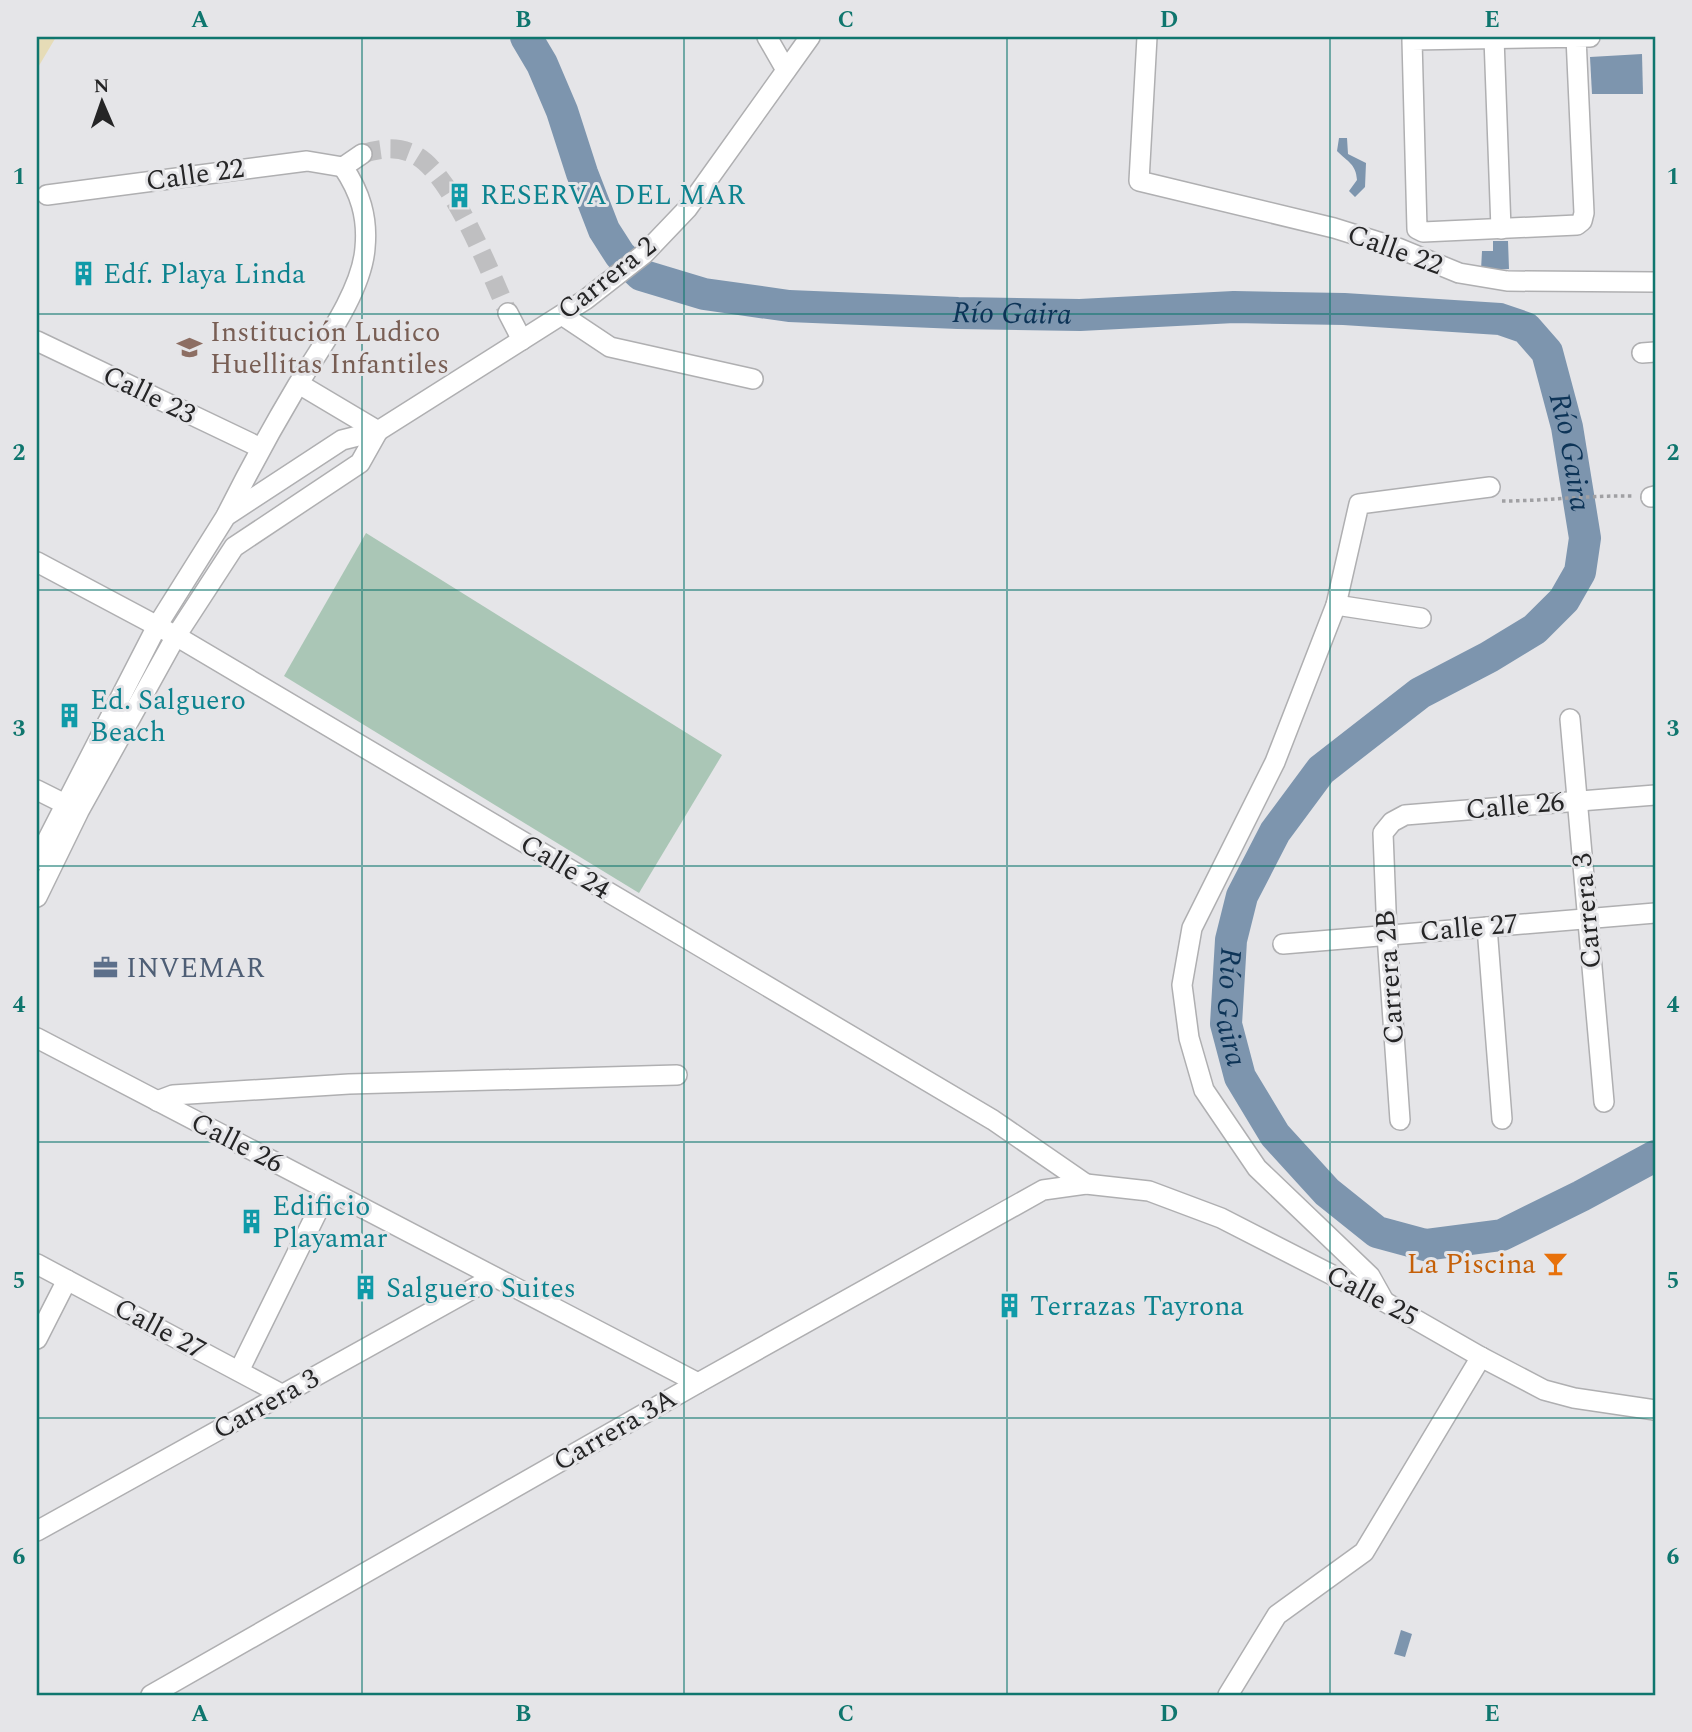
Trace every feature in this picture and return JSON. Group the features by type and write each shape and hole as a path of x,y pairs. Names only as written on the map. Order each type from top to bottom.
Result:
{"street":[{"path":"767,37 786,70"},
{"name":"Carrera 2","path":"72,808 158,626 226,516 342,440 378,431 585,300 644,254 687,209 810,37"},
{"name":"Calle 22","path":"1147,37 1139,181 1334,228 1398,248 1459,273 1507,281 1655,282"},
{"path":"1576,37 1584,213 1582,221 1577,225 1501,229 1423,232 1417,229 1412,40 1494,38 1576,37 1590,37"},
{"path":"1494,38 1501,229"},
{"path":"234,547 226,516 261,448 355,288 366,250 365,215 356,186 343,167 362,154"},
{"name":"Calle 22","path":"47,195 307,160 343,167"},
{"path":"508,313 522,340"},
{"path":"562,315 610,347 753,379"},
{"name":"Calle 23","path":"37,341 261,448"},
{"path":"299,384 378,431"},
{"name":"Carrera 2","path":"37,860 53,825 72,808 176,636 234,547 360,463 378,431"},
{"path":"1385,1302 1370,1276 1257,1168 1204,1090 1189,1038 1182,985 1192,928 1275,762 1336,605 1359,504 1490,486"},
{"name":"Calle 24","path":"37,562 176,636 993,1120 1086,1184"},
{"path":"1336,605 1421,618"},
{"name":"Carrera 3","path":"1570,719 1604,1102"},
{"path":"37,790 72,808"},
{"name":"Calle 26","path":"1383,833 1392,822 1405,815 1655,794"},
{"name":"Carrera 2","path":"37,897 53,825"},
{"name":"Carrera 2B","path":"1383,833 1400,1120"},
{"name":"Calle 27","path":"1283,944 1655,913"},
{"path":"1487,927 1502,1118"},
{"name":"Calle 26","path":"37,1038 698,1383"},
{"path":"157,1101 173,1095 349,1084 677,1075"},
{"name":"Calle 25","path":"1086,1184 1149,1191 1221,1218 1385,1302 1544,1390 1574,1398 1655,1410"},
{"name":"Carrera 3A","path":"151,1695 1043,1190 1086,1184"},
{"path":"239,1371 328,1190"},
{"name":"Calle 27","path":"37,1264 283,1395"},
{"name":"Carrera 3","path":"37,1531 494,1277"},
{"path":"37,1339 67,1280"},
{"path":"1228,1695 1277,1615 1364,1552 1481,1357"}],"path":[{"path":"1490,486 1500,501 1653,496"}],"green space":[{"path":"366,533 722,755 639,893 284,676"}],"sand":[{"path":"37,37 56,37 37,69"}],"water":[{"path":"1642,54 1643,94 1592,94 1590,57"},
{"path":"1339,138 1347,138 1348,154 1366,163 1365,187 1355,197 1349,191 1357,180 1355,170 1337,151"},
{"path":"1493,241 1508,241 1509,269 1481,270 1482,251 1493,251"},
{"path":"1401,1630 1412,1634 1405,1657 1394,1654"}],"waterway":[{"name":"Río Gaira","path":"526,37 542,64 562,111 604,230 620,255 641,275 704,294 789,306 958,313 1080,315 1234,307 1344,309 1500,319 1526,328 1547,352 1567,427 1585,538 1580,572 1564,600 1535,629 1420,693 1321,770 1275,832 1242,896 1231,940 1226,1024 1240,1077 1275,1135 1327,1192 1377,1232 1425,1245 1502,1235 1655,1156"}],"tunnel":[{"path":"362,154 382,149 402,150 415,155 429,166 443,182 469,227 508,313"}],"place":[{"name":"RESERVA DEL MAR","path":"460,195"},
{"name":"Edf. Playa Linda","path":"83,274"},
{"name":"Institución Ludico Huellitas Infantiles","path":"190,348"},
{"name":"Ed. Salguero Beach","path":"70,716"},
{"name":"INVEMAR","path":"106,968"},
{"name":"Edificio Playamar","path":"252,1222"},
{"name":"La Piscina","path":"1556,1264"},
{"name":"Salguero Suites","path":"366,1288"},
{"name":"Terrazas Tayrona","path":"1010,1306"}]}
